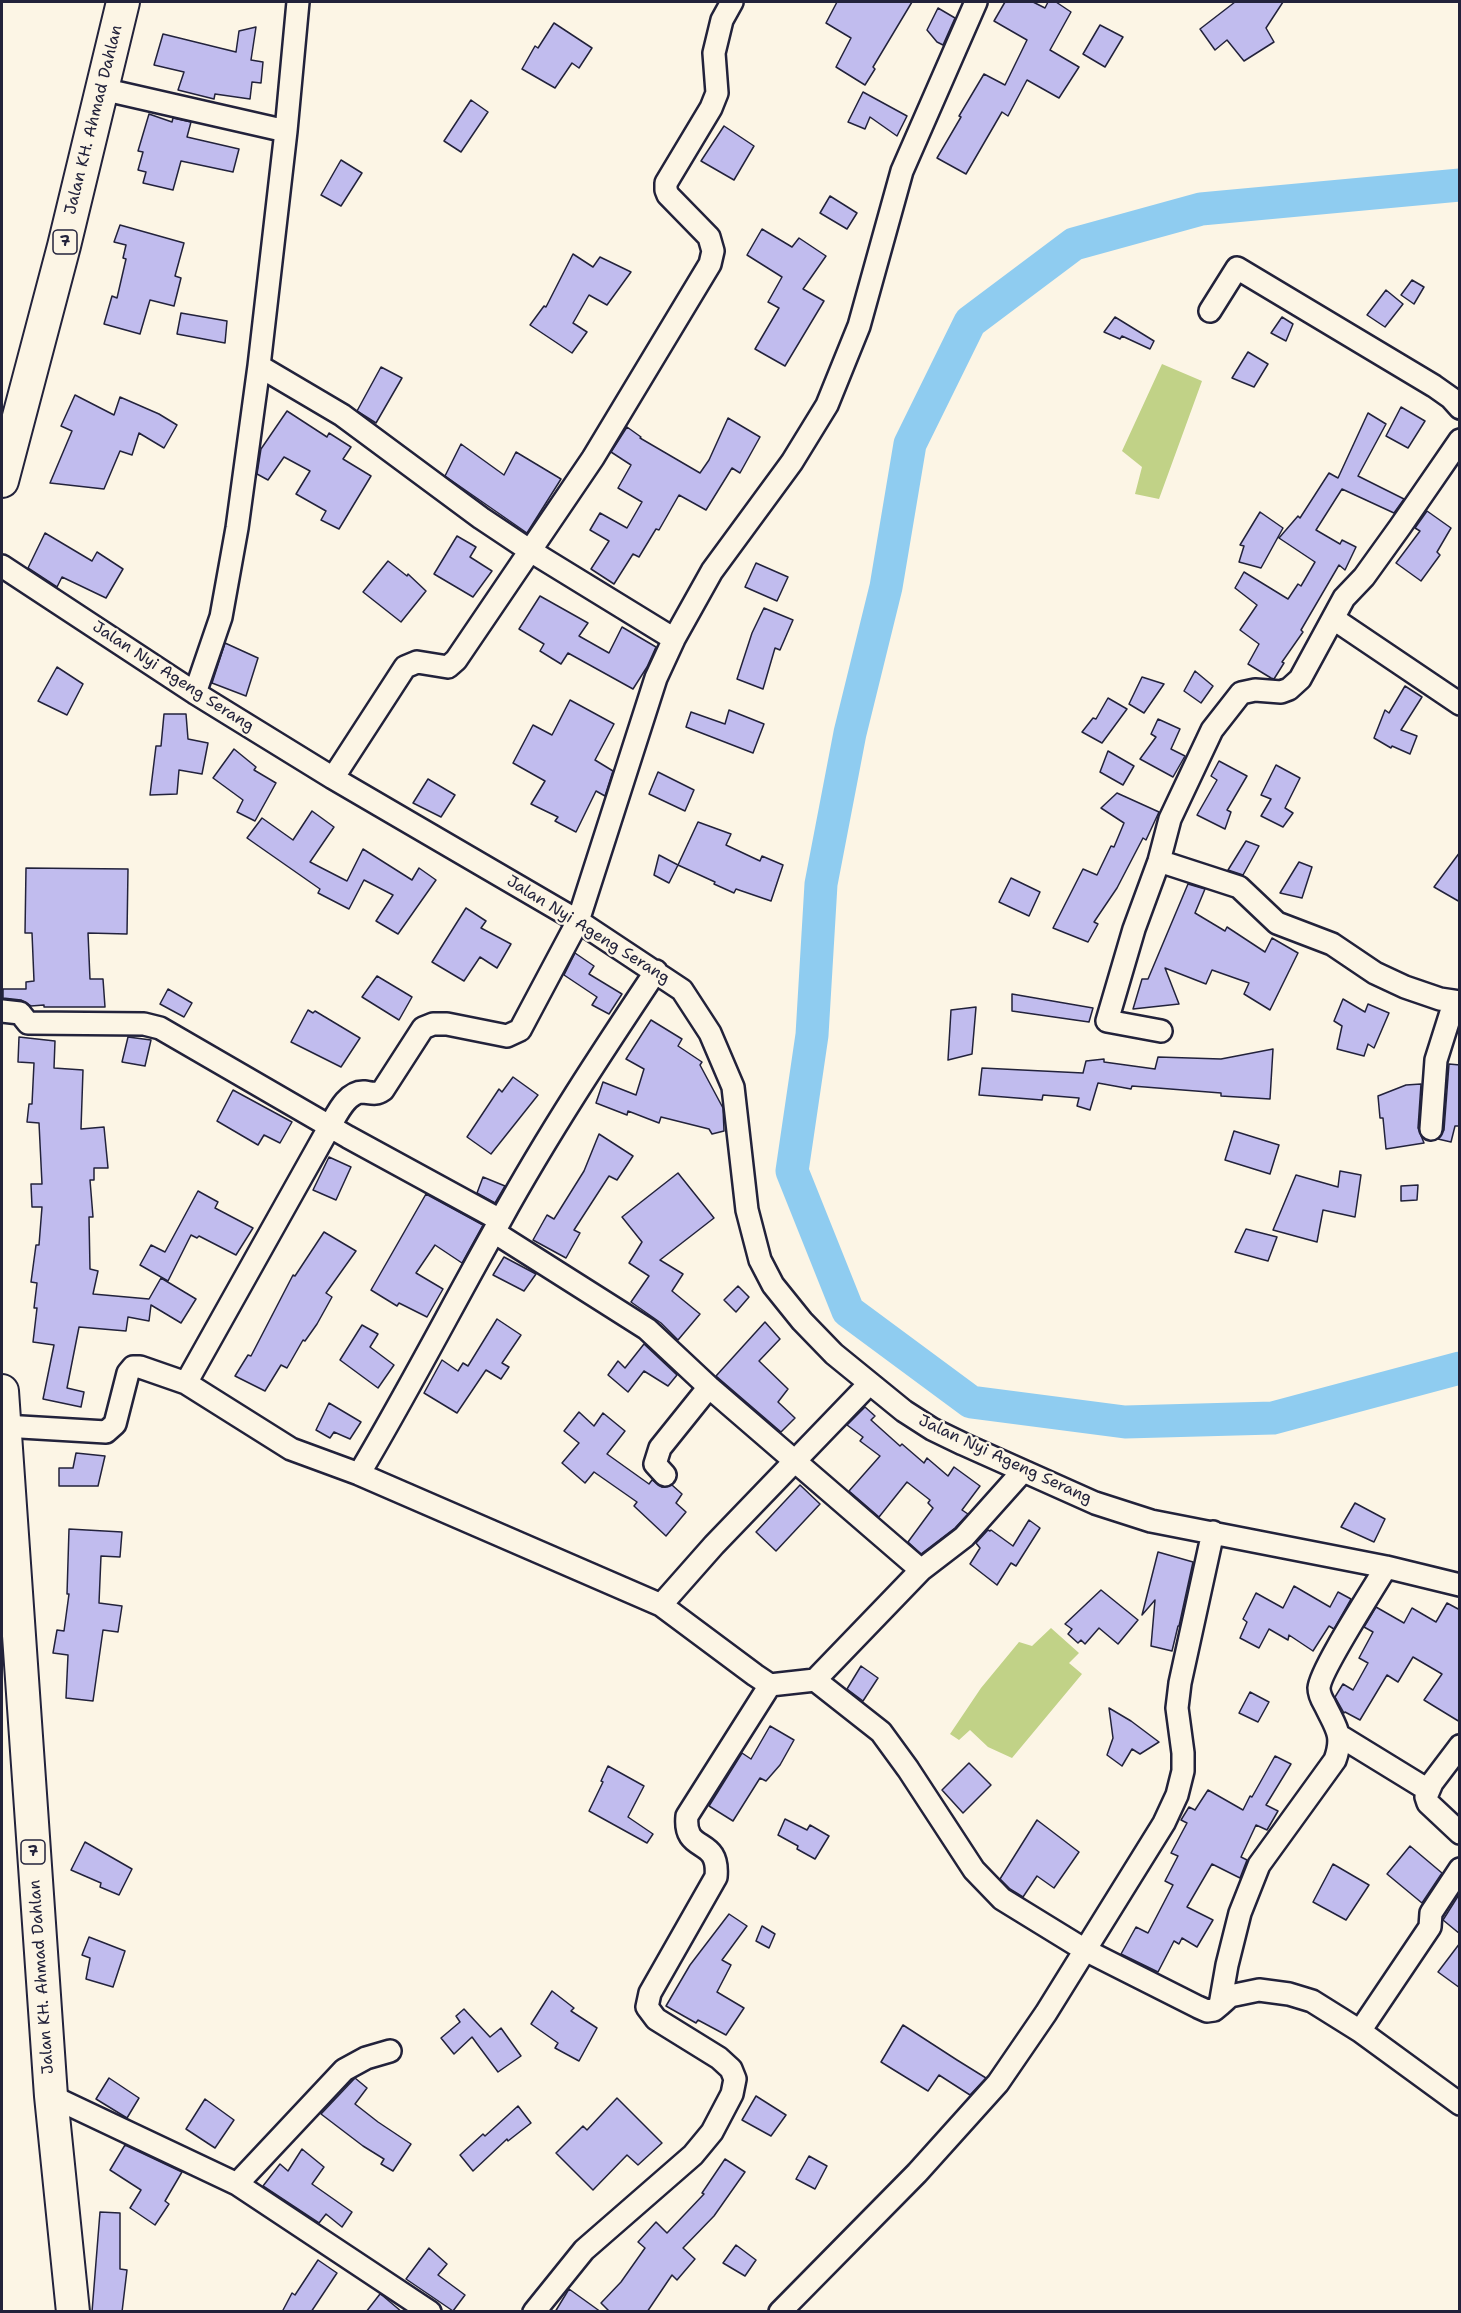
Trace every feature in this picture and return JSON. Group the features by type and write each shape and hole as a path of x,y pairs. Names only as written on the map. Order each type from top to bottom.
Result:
{"highway":[{"name":"Jalan KH. Ahmad Dahlan","path":"2,481 64,246 123,2"},
{"name":"Jalan KH. Ahmad Dahlan","path":"2,1392 8,1585 51,2096 73,2312"}],"street":[{"path":"195,693 220,617 237,528 259,366 286,131 298,2"},
{"path":"333,778 405,667 417,662 448,667 456,660 593,458 710,264 713,251 709,237 666,190 666,183 711,108 717,93 714,52 722,20 732,2"},
{"path":"186,1383 330,1126 351,1096 363,1092 377,1094 383,1090 423,1028 433,1024 447,1024 507,1036 520,1030 578,921 656,678 674,639 712,571 792,462 827,405 859,326 902,171 976,2"},
{"path":"102,89 286,131"},
{"path":"1210,311 1237,268 1434,386 1451,398 1460,408"},
{"path":"259,366 342,416 481,518 529,550 674,639"},
{"path":"1161,1031 1107,1021 1134,929 1159,861 1170,819 1212,730 1233,700 1241,693 1249,690 1281,692 1300,679 1344,598 1364,577 1460,440"},
{"name":"Jalan Nyi Ageng Serang","path":"2,566 195,693 333,778 578,921 682,990 710,1033 734,1087 747,1210 760,1260 802,1321 834,1354 904,1411 932,1429 1023,1471 1095,1503 1151,1521 1386,1567 1460,1585"},
{"path":"1334,619 1460,704"},
{"path":"1159,861 1239,887 1277,922 1332,944 1375,973 1405,987 1457,1002 1436,1060 1431,1129"},
{"path":"359,1474 497,1226 584,1080 656,971"},
{"path":"2,1011 20,1013 28,1023 144,1024 160,1028 497,1226 647,1329 709,1388 921,1570"},
{"path":"4,1426 106,1432 115,1425 128,1373 134,1367 140,1367 186,1383 291,1449 359,1474 661,1605 770,1684 815,1680 921,1570 964,1537 1023,1471"},
{"path":"661,1605 714,1545 869,1384"},
{"path":"665,1475 655,1464 660,1448 709,1388"},
{"path":"780,2312 917,2173 998,2083 1046,2013 1164,1823 1177,1795 1183,1771 1177,1708 1180,1683 1213,1532"},
{"path":"1220,2005 1240,1913 1259,1865 1335,1760 1340,1746 1340,1736 1319,1688 1331,1660 1386,1567"},
{"path":"815,1680 881,1732 903,1761 974,1870 1002,1899 1041,1925 1085,1950 1207,2011 1214,2010 1230,1996 1259,1990 1289,1994 1312,2001 1360,2031 1460,2104"},
{"path":"534,2312 584,2250 693,2155 712,2132 732,2094 735,2079 731,2069 719,2058 656,2019 647,2007 650,1993 716,1877 717,1864 714,1854 689,1835 686,1826 687,1816 770,1684"},
{"path":"1340,1736 1428,1790"},
{"path":"1460,1746 1428,1790 1426,1797 1428,1803 1460,1833"},
{"path":"1360,2031 1430,1927 1431,1913 1460,1869"},
{"path":"237,2184 344,2070 366,2058 390,2051"},
{"path":"51,2096 237,2184 430,2312"}],"green space":[{"path":"1162,364 1202,381 1159,499 1135,494 1142,467 1122,451"},
{"path":"1051,1628 1079,1653 1069,1663 1082,1674 1012,1758 988,1747 970,1730 959,1740 950,1734 981,1688 1019,1642 1032,1646"}],"building":[{"path":"837,2 912,2 873,67 875,69 865,85 836,67 851,38 826,23"},
{"path":"1005,2 1033,2 1045,8 1048,2 1056,2 1071,12 1050,50 1079,67 1059,98 1027,80 1008,116 1002,112 966,174 937,158 984,74 1005,85 1027,40 994,21"},
{"path":"1235,2 1283,2 1266,28 1274,42 1244,61 1227,40 1215,50 1200,29"},
{"path":"938,8 955,18 943,45 937,42 927,30"},
{"path":"554,23 592,48 579,68 572,63 555,88 522,69 535,46 538,48"},
{"path":"1100,25 1123,37 1105,67 1083,54"},
{"path":"256,27 251,60 263,62 261,83 252,82 250,99 215,94 214,99 178,90 184,72 154,65 163,34 236,52 239,31"},
{"path":"863,92 907,116 897,136 870,117 865,129 848,122"},
{"path":"471,100 488,112 461,152 444,141"},
{"path":"149,114 172,122 173,118 191,122 187,137 239,149 233,172 181,161 173,190 143,183 146,172 138,170 143,152 138,151"},
{"path":"724,126 754,146 734,180 701,161"},
{"path":"341,160 362,173 341,206 321,195"},
{"path":"830,196 857,213 847,229 820,213"},
{"path":"120,225 184,243 175,276 181,278 174,306 150,300 140,334 104,324 112,296 117,298 126,259 123,258 126,245 114,242"},
{"path":"762,229 792,247 799,238 826,256 803,289 824,301 785,366 755,349 779,308 768,302 782,277 747,255"},
{"path":"573,254 593,267 600,257 631,272 607,305 589,295 573,323 587,332 572,353 530,325 544,306 546,307"},
{"path":"1412,280 1424,287 1414,304 1401,295"},
{"path":"1386,290 1403,304 1385,327 1367,315"},
{"path":"181,313 227,321 225,343 177,334"},
{"path":"1115,317 1154,341 1150,349 1122,336 1120,339 1104,332"},
{"path":"1282,317 1293,324 1286,341 1271,333"},
{"path":"1248,352 1268,364 1254,387 1232,378"},
{"path":"381,367 402,378 376,423 357,411"},
{"path":"75,395 114,415 120,397 159,414 177,425 164,448 139,433 132,455 120,451 104,489 50,483 72,431 61,426"},
{"path":"1401,407 1425,421 1408,448 1386,436"},
{"path":"287,411 327,437 329,433 351,447 343,459 371,476 339,529 321,520 326,511 296,494 310,471 284,457 268,480 257,474 261,449"},
{"path":"1368,413 1386,424 1358,476 1404,499 1394,513 1342,489 1316,530 1340,544 1342,540 1356,547 1345,570 1339,565 1301,630 1303,632 1282,662 1284,663 1274,679 1271,678 1248,664 1259,644 1240,630 1257,605 1235,588 1244,572 1288,599 1298,584 1301,586 1315,562 1279,538 1298,516 1300,518 1329,473 1338,478"},
{"path":"728,418 760,437 740,473 732,468 706,510 679,495 659,530 656,529 639,557 633,554 614,584 591,569 609,541 590,530 600,513 627,528 642,502 618,488 631,465 611,452 627,427 640,438 700,473 709,460"},
{"path":"461,444 504,475 516,452 561,479 527,533 445,476"},
{"path":"1427,511 1451,528 1437,552 1440,555 1421,581 1396,563 1420,531 1415,528"},
{"path":"1260,512 1283,528 1261,568 1239,562 1244,546 1240,545"},
{"path":"45,533 92,561 97,552 123,569 106,598 62,577 57,587 28,568"},
{"path":"457,536 476,547 470,557 492,571 473,597 434,574"},
{"path":"388,561 407,576 408,574 426,591 401,622 363,592"},
{"path":"756,563 788,577 777,601 745,587"},
{"path":"540,596 588,623 579,636 609,653 622,627 656,647 633,689 568,653 561,664 540,651 544,644 519,629"},
{"path":"764,608 793,620 780,650 775,648 763,689 737,679 752,633"},
{"path":"225,643 258,658 246,696 212,683"},
{"path":"57,667 83,684 67,715 38,701"},
{"path":"1195,671 1213,686 1201,703 1184,691"},
{"path":"1142,677 1164,684 1144,713 1129,704"},
{"path":"1405,686 1422,697 1401,730 1417,736 1410,754 1392,746 1391,748 1374,738 1385,710 1389,713"},
{"path":"1108,698 1127,709 1102,743 1082,732 1093,718 1096,719"},
{"path":"570,700 614,724 595,760 613,771 605,796 596,791 576,832 555,821 558,817 531,804 545,781 513,763 533,725 552,735"},
{"path":"729,710 764,724 753,753 686,727 691,712 725,724"},
{"path":"164,714 186,714 188,739 208,743 202,774 179,770 177,794 150,795 156,746 161,746"},
{"path":"1158,719 1180,729 1171,749 1185,756 1173,777 1140,759 1156,737 1151,734"},
{"path":"234,749 256,767 254,770 276,783 255,821 237,812 243,800 213,778"},
{"path":"1108,751 1134,766 1123,785 1100,772"},
{"path":"1219,761 1247,776 1227,810 1231,812 1225,829 1197,815 1217,780 1211,776"},
{"path":"1276,765 1300,778 1285,808 1293,813 1283,827 1261,816 1271,799 1261,795"},
{"path":"658,772 694,790 685,811 649,794"},
{"path":"428,779 455,795 441,817 413,803"},
{"path":"1117,793 1159,812 1146,840 1143,838 1117,888 1094,922 1098,924 1088,942 1053,928 1083,869 1097,875 1111,846 1114,847 1124,823 1101,808"},
{"path":"312,811 334,827 310,862 347,881 363,849 412,880 419,868 436,880 398,934 376,921 393,895 364,880 349,909 318,893 320,889 247,838 262,818 293,840"},
{"path":"698,822 731,834 726,845 760,861 762,856 783,865 771,901 736,889 734,893 678,865"},
{"path":"1246,841 1259,846 1243,875 1228,870"},
{"path":"1460,852 1460,902 1434,887"},
{"path":"659,855 678,865 669,883 654,875"},
{"path":"1299,862 1312,867 1302,898 1280,893"},
{"path":"26,868 128,869 127,934 88,933 90,979 103,979 105,1007 31,1006 21,1000 3,998 3,989 26,989 26,982 34,981 32,933 25,933"},
{"path":"1011,878 1040,892 1029,916 999,902"},
{"path":"1188,884 1205,889 1195,913 1225,931 1227,927 1265,952 1272,938 1298,953 1270,1010 1244,994 1249,983 1212,970 1206,984 1165,968 1179,1004 1133,1009 1142,979 1148,979"},
{"path":"466,908 486,921 481,928 511,944 497,968 480,957 464,981 432,962"},
{"path":"575,953 594,966 589,974 622,994 609,1014 592,1005 597,997 564,975"},
{"path":"377,976 412,997 399,1020 362,997"},
{"path":"168,989 192,1003 184,1017 160,1004"},
{"path":"1012,994 1093,1008 1089,1022 1012,1011"},
{"path":"1343,999 1365,1012 1368,1004 1389,1013 1374,1048 1368,1044 1364,1056 1337,1049 1342,1026 1334,1021"},
{"path":"976,1007 972,1054 948,1060 951,1010"},
{"path":"308,1010 313,1013 315,1011 360,1038 341,1067 291,1042"},
{"path":"651,1020 682,1039 678,1046 702,1062 700,1065 723,1108 724,1131 712,1134 709,1129 661,1117 659,1123 628,1111 627,1115 596,1103 603,1082 636,1095 644,1069 626,1059"},
{"path":"19,1037 55,1041 54,1068 83,1070 81,1129 104,1127 108,1168 94,1168 94,1180 90,1180 93,1217 89,1217 90,1269 98,1271 93,1294 149,1299 161,1278 196,1299 181,1323 151,1305 149,1321 128,1317 126,1331 79,1327 67,1388 84,1392 81,1407 43,1399 54,1345 33,1342 37,1283 31,1282 36,1245 39,1245 42,1207 32,1207 31,1184 42,1184 39,1123 27,1122 29,1104 32,1104 34,1063 18,1062"},
{"path":"128,1037 151,1040 145,1066 122,1062"},
{"path":"1273,1049 1270,1099 1132,1086 1131,1089 1098,1083 1090,1110 1077,1106 1079,1098 1043,1095 1042,1100 979,1095 982,1068 1083,1073 1086,1061 1104,1059 1104,1062 1155,1069 1158,1057 1221,1059"},
{"path":"1449,1064 1460,1065 1460,1126 1455,1126 1451,1142 1438,1139 1444,1130"},
{"path":"513,1077 538,1095 491,1154 467,1137 499,1089 502,1092"},
{"path":"1421,1084 1418,1128 1424,1143 1386,1149 1378,1096 1406,1085"},
{"path":"233,1090 292,1122 280,1143 264,1135 258,1145 217,1121"},
{"path":"1234,1131 1279,1145 1270,1174 1225,1160"},
{"path":"599,1134 633,1156 617,1180 609,1176 574,1230 580,1233 566,1258 533,1240 547,1215 554,1219 584,1171"},
{"path":"329,1157 351,1167 336,1200 313,1190"},
{"path":"1340,1171 1361,1175 1355,1217 1323,1210 1317,1242 1273,1230 1296,1175 1338,1187"},
{"path":"678,1173 714,1218 660,1260 683,1274 672,1291 700,1314 678,1340 661,1323 631,1302 649,1276 629,1263 642,1242 622,1217"},
{"path":"483,1177 505,1186 495,1203 477,1193"},
{"path":"1418,1185 1417,1200 1401,1201 1401,1186"},
{"path":"198,1191 218,1202 215,1208 253,1228 236,1255 199,1236 197,1238 191,1235 168,1281 140,1265 151,1245 165,1252"},
{"path":"426,1194 483,1225 462,1263 435,1245 416,1273 443,1289 427,1317 399,1303 397,1306 371,1290"},
{"path":"1246,1229 1277,1237 1268,1261 1235,1252"},
{"path":"324,1232 356,1251 326,1293 332,1297 317,1324 305,1341 303,1340 287,1368 281,1365 265,1391 235,1376 248,1355 251,1356 293,1275 295,1276"},
{"path":"504,1257 536,1274 524,1291 493,1275"},
{"path":"738,1286 749,1297 736,1312 724,1300"},
{"path":"497,1319 521,1335 502,1363 509,1367 501,1379 486,1370 457,1413 424,1393 442,1360 458,1371 463,1363 468,1366"},
{"path":"765,1322 780,1339 759,1361 788,1389 778,1402 795,1418 781,1432 716,1376"},
{"path":"362,1325 378,1334 370,1347 394,1365 378,1388 340,1360"},
{"path":"644,1344 677,1375 668,1386 644,1371 628,1392 608,1375 618,1361 625,1368"},
{"path":"329,1403 361,1422 350,1439 334,1432 330,1438 316,1430"},
{"path":"865,1407 875,1416 871,1420 900,1446 902,1444 924,1463 927,1458 948,1476 954,1467 980,1486 962,1510 968,1514 955,1528 921,1554 908,1542 933,1508 928,1503 930,1500 907,1482 879,1517 849,1491 880,1456 860,1441 863,1437 847,1425"},
{"path":"579,1412 594,1426 603,1413 625,1431 607,1454 649,1484 652,1480 662,1487 672,1485 682,1494 676,1503 686,1512 666,1536 634,1506 637,1502 594,1472 585,1483 562,1463 579,1443 564,1431"},
{"path":"76,1453 105,1456 98,1486 59,1486 59,1468 73,1468"},
{"path":"800,1485 820,1504 776,1551 756,1532"},
{"path":"1355,1503 1385,1519 1374,1542 1341,1527"},
{"path":"1029,1520 1040,1528 1016,1566 1011,1563 997,1585 970,1564 980,1548 976,1543 988,1530 1013,1546"},
{"path":"69,1529 122,1532 120,1557 101,1556 99,1603 122,1606 118,1632 103,1630 93,1701 66,1698 68,1655 53,1653 57,1630 64,1631 69,1594 67,1594"},
{"path":"1158,1552 1193,1562 1172,1651 1151,1646 1155,1600 1142,1615"},
{"path":"1294,1586 1330,1607 1338,1592 1351,1599 1334,1629 1329,1626 1313,1651 1289,1635 1288,1640 1269,1629 1259,1648 1240,1638 1247,1622 1243,1619 1256,1593 1283,1608"},
{"path":"1101,1590 1138,1620 1118,1644 1099,1628 1085,1644 1081,1640 1078,1643 1068,1634 1072,1629 1065,1624"},
{"path":"1447,1603 1460,1610 1460,1722 1424,1700 1442,1674 1413,1657 1398,1682 1387,1675 1360,1720 1344,1713 1335,1697 1343,1684 1353,1690 1368,1663 1359,1658 1373,1632 1364,1627 1376,1607 1404,1623 1412,1608 1436,1622"},
{"path":"861,1666 878,1678 863,1701 847,1689"},
{"path":"1250,1692 1269,1702 1258,1722 1239,1713"},
{"path":"1109,1708 1159,1742 1140,1754 1132,1749 1122,1766 1107,1755 1113,1738"},
{"path":"770,1726 794,1740 780,1765 766,1781 760,1778 733,1821 709,1806 742,1753 751,1759"},
{"path":"1275,1756 1291,1764 1266,1805 1278,1811 1267,1830 1256,1825 1241,1857 1247,1860 1240,1878 1212,1864 1187,1907 1213,1920 1197,1947 1182,1938 1179,1944 1174,1941 1158,1972 1121,1954 1136,1927 1148,1933 1173,1885 1165,1881 1178,1856 1171,1853 1187,1823 1181,1820 1189,1807 1195,1810 1208,1790 1243,1810"},
{"path":"969,1763 991,1785 963,1813 942,1790"},
{"path":"608,1766 644,1786 628,1817 653,1834 647,1843 589,1811"},
{"path":"785,1819 807,1830 810,1825 829,1836 815,1859 778,1835"},
{"path":"1037,1820 1079,1852 1054,1888 1037,1876 1023,1897 1000,1879"},
{"path":"85,1842 132,1869 119,1895 100,1887 101,1883 71,1870"},
{"path":"1410,1846 1442,1873 1422,1903 1387,1874"},
{"path":"1333,1864 1369,1885 1346,1920 1313,1902"},
{"path":"1460,1893 1460,1934 1443,1920"},
{"path":"729,1914 747,1926 722,1960 731,1965 717,1992 744,2008 726,2035 698,2020 696,2023 666,2006 690,1965"},
{"path":"762,1926 775,1934 769,1948 756,1941"},
{"path":"89,1937 125,1951 113,1987 86,1979 90,1958 82,1955"},
{"path":"1460,1943 1460,1988 1438,1972"},
{"path":"552,1991 574,2008 571,2011 597,2028 579,2061 555,2048 558,2043 531,2024"},
{"path":"464,2009 490,2037 501,2028 521,2056 498,2072 472,2037 454,2054 441,2038 460,2022 456,2016"},
{"path":"903,2025 986,2078 970,2095 939,2075 928,2091 881,2062"},
{"path":"109,2078 139,2098 127,2118 96,2099"},
{"path":"355,2078 367,2088 355,2104 411,2144 393,2171 381,2164 384,2159 321,2114"},
{"path":"756,2096 786,2115 771,2136 742,2120"},
{"path":"617,2098 662,2143 638,2165 627,2155 593,2190 556,2153 583,2126 587,2130"},
{"path":"205,2099 234,2120 215,2148 186,2129"},
{"path":"518,2106 531,2123 508,2141 507,2139 473,2171 460,2155"},
{"path":"125,2145 182,2172 165,2201 169,2204 155,2225 130,2208 141,2190 110,2170"},
{"path":"302,2149 324,2167 312,2184 352,2212 342,2227 326,2214 319,2223 263,2186 280,2164 288,2171"},
{"path":"809,2156 827,2166 815,2189 796,2179"},
{"path":"725,2159 745,2172 714,2216 683,2248 695,2259 677,2280 672,2275 647,2312 610,2312 601,2303 621,2282 645,2248 638,2242 656,2222 667,2233 704,2194 702,2193"},
{"path":"100,2212 120,2213 120,2269 127,2270 122,2312 92,2312"},
{"path":"736,2245 756,2260 745,2276 723,2263"},
{"path":"429,2248 447,2264 438,2275 465,2295 453,2311 406,2279"},
{"path":"318,2260 337,2273 311,2312 282,2312 292,2293 295,2295"},
{"path":"569,2289 601,2312 555,2312"},
{"path":"380,2294 383,2296 402,2312 366,2312"}],"waterway":[{"path":"1460,185 1201,209 1074,244 970,322 910,444 886,587 850,733 821,884 812,1035 792,1171 848,1311 971,1402 1125,1422 1273,1418 1460,1368"}]}
